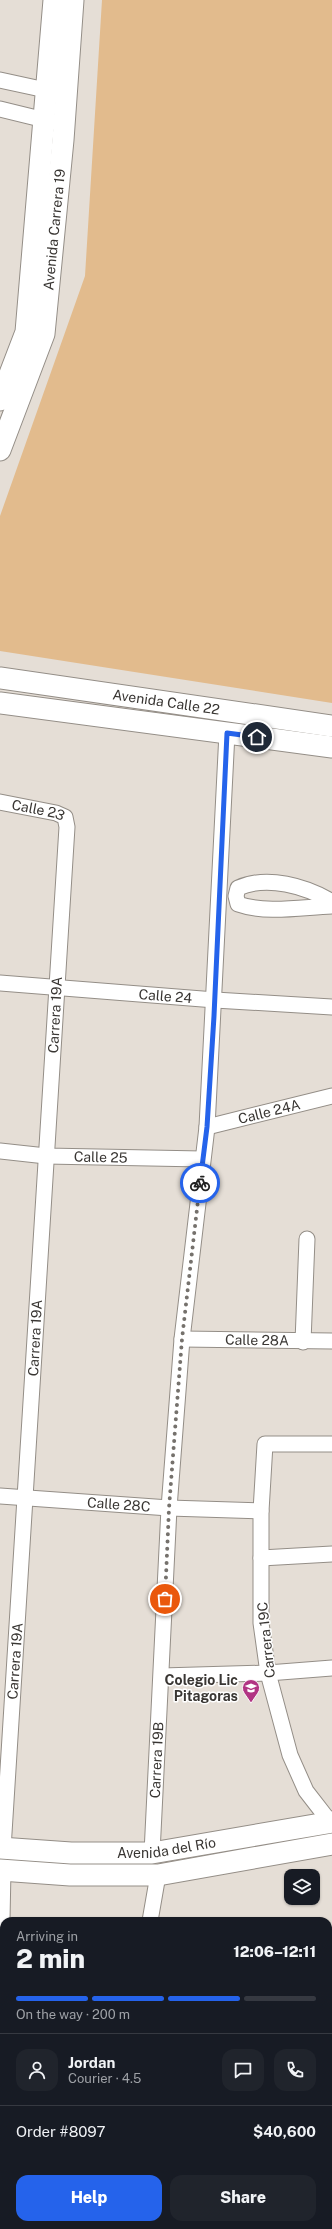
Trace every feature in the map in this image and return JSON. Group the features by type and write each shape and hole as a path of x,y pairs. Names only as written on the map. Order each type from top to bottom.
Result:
{"main road":[{"name":"Avenida Carrera 19","path":"0,450 44,334 64,126 57,93 54,0"},
{"name":"Avenida Carrera 19","path":"0,400 26,332 44,119 57,93 73,0"},
{"name":"Avenida Calle 22","path":"0,678 332,726"},
{"name":"Avenida Calle 22","path":"0,703 332,747"},
{"name":"Avenida del Río","path":"2,1849 71,1853 152,1853 331,1822"},
{"name":"Avenida del Río","path":"1,1870 70,1875 158,1875 332,1844"}],"street":[{"path":"0,80 57,93"},
{"path":"0,109 44,119 64,126"},
{"name":"Carrera 19B","path":"152,1853 162,1676 169,1508 182,1339 202,1159 207,1127 215,1000 227,733"},
{"name":"Calle 23","path":"0,802 56,813 65,817 67,827"},
{"name":"Carrera 19A","path":"2,1849 26,1497 67,827"},
{"path":"332,902 319,894 298,887 272,883 248,884 238,888 236,896 238,904 246,907 278,909 332,906"},
{"name":"Calle 24","path":"0,983 215,1000 332,1007"},
{"name":"Calle 24A","path":"207,1127 332,1096"},
{"name":"Calle 25","path":"0,1151 46,1156 202,1159"},
{"path":"302,1342 307,1239"},
{"name":"Calle 28A","path":"182,1339 302,1342 332,1341"},
{"name":"Carrera 19C","path":"331,1822 306,1791 290,1755 268,1673 261,1623 261,1511 265,1444 332,1444"},
{"name":"Calle 28C","path":"0,1496 169,1508 261,1511"},
{"path":"261,1558 332,1554"},
{"path":"162,1676 268,1673 332,1668"},
{"path":"1,1870 1,1917"},
{"path":"151,1917 158,1875"}],"shaded area":[{"path":"102,0 332,0 332,703 0,651 0,516 85,276"}],"way so far":[{"path":"165,1599 169,1508 182,1339 200,1183"}],"place":[{"name":"Colegio Lic Pitagoras","path":"251,1703"}],"route":[{"path":"200,1183 207,1127 214,1016 227,733 257,737"}]}
